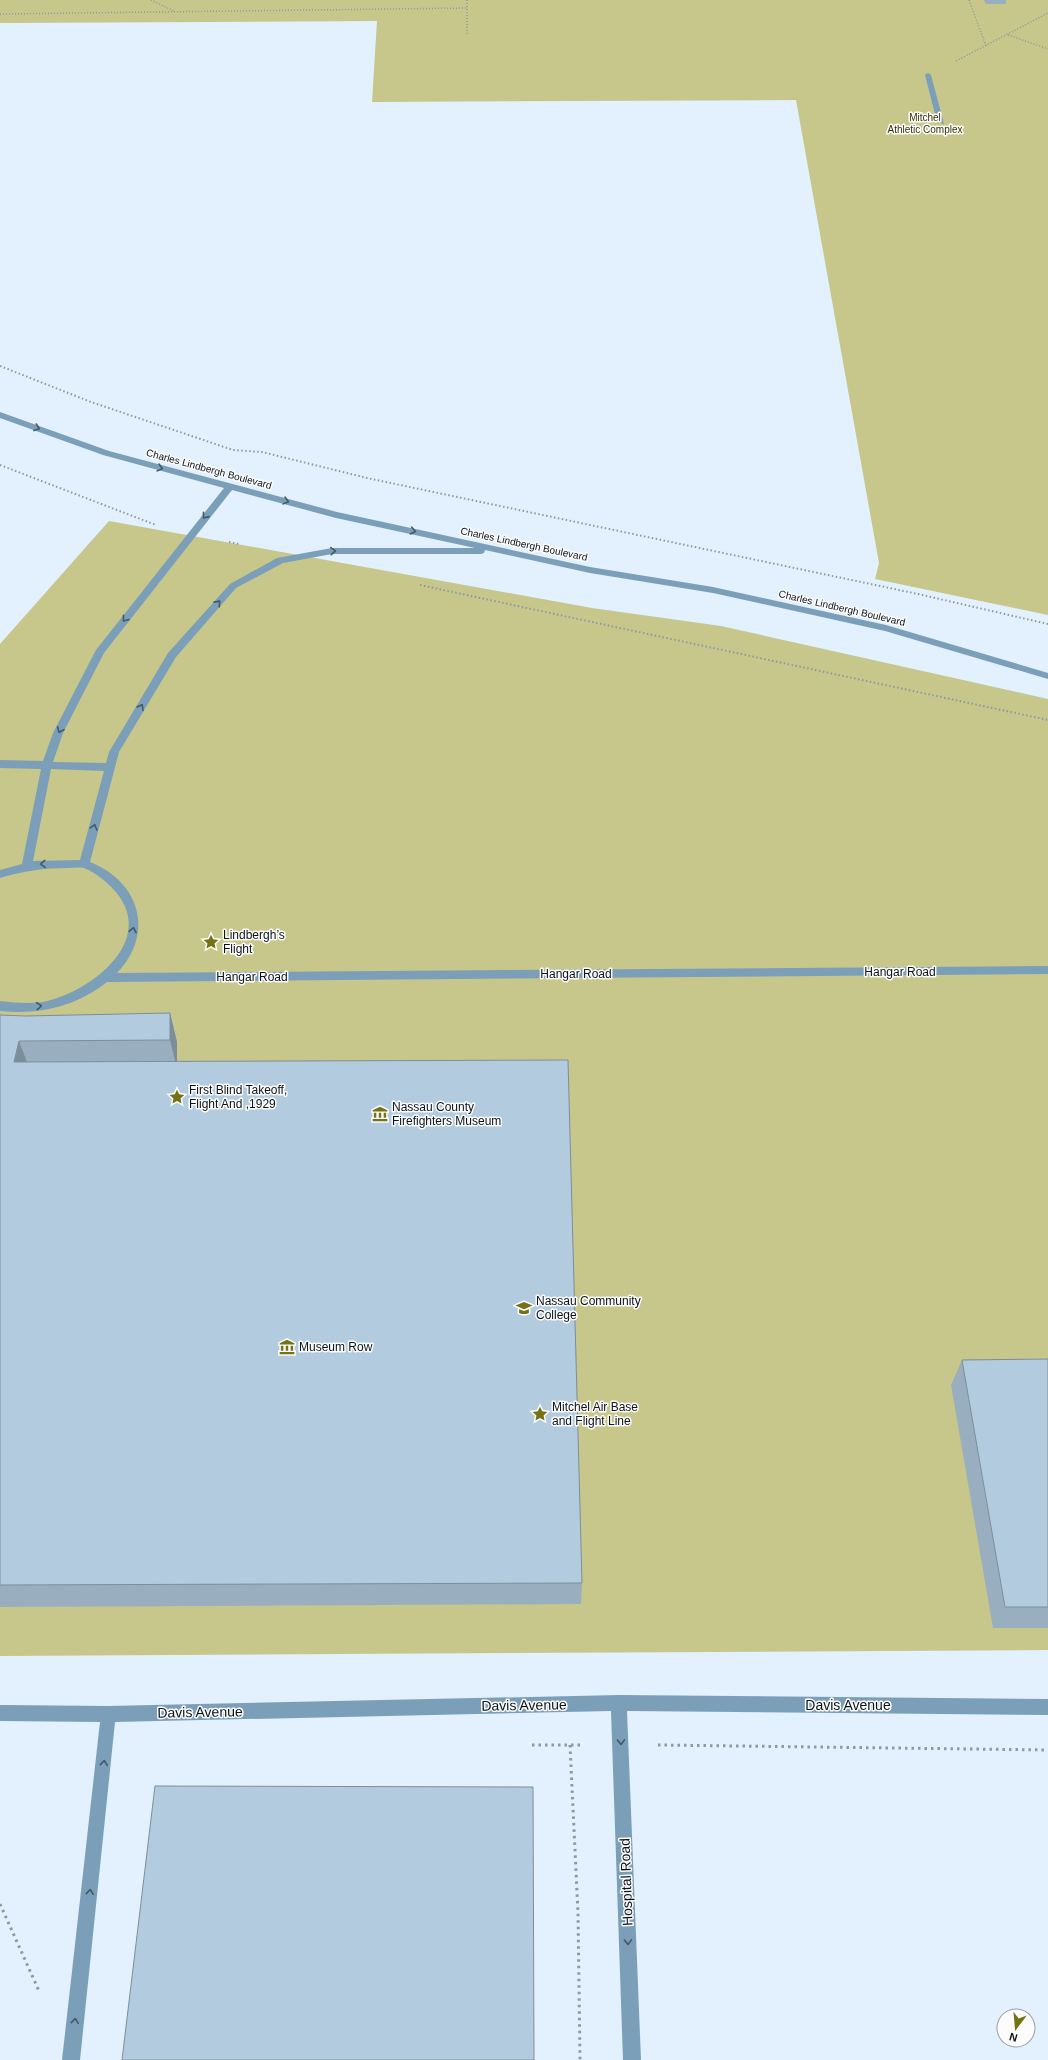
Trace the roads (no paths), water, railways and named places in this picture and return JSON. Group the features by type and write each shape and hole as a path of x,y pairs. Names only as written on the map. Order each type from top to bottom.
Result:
{"street":[{"path":"928,75 941,122"},
{"name":"Charles Lindbergh Boulevard","path":"0,415 106,453 336,515 590,570 713,590 886,628 1048,676"},
{"path":"26,865 47,765 58,733 100,652 194,530 230,486"},
{"path":"84,864 114,752 172,655 233,586 280,560 332,551 504,551"},
{"path":"0,764 110,766"},
{"path":"0,874 26,865 56,863 84,864 112,880 128,899 134,923 129,948 112,972 86,991 54,1004 18,1008 0,1006"},
{"name":"Hangar Road","path":"104,978 1048,970"},
{"name":"Davis Avenue","path":"0,1713 108,1714 619,1703 1048,1706"},
{"name":"Hospital Road","path":"619,1703 632,2060"},
{"path":"71,2060 106,1748 108,1714"}],"place":[{"name":"Lindbergh’s Flight","path":"211,942"},
{"name":"First Blind Takeoff, Flight And ,1929","path":"177,1097"},
{"name":"Nassau County Firefighters Museum","path":"380,1114"},
{"name":"Nassau Community College","path":"524,1308"},
{"name":"Museum Row","path":"287,1347"},
{"name":"Mitchel Air Base and Flight Line","path":"540,1414"}],"park label":[{"name":"Mitchel Athletic Complex","path":"925,122"}]}
